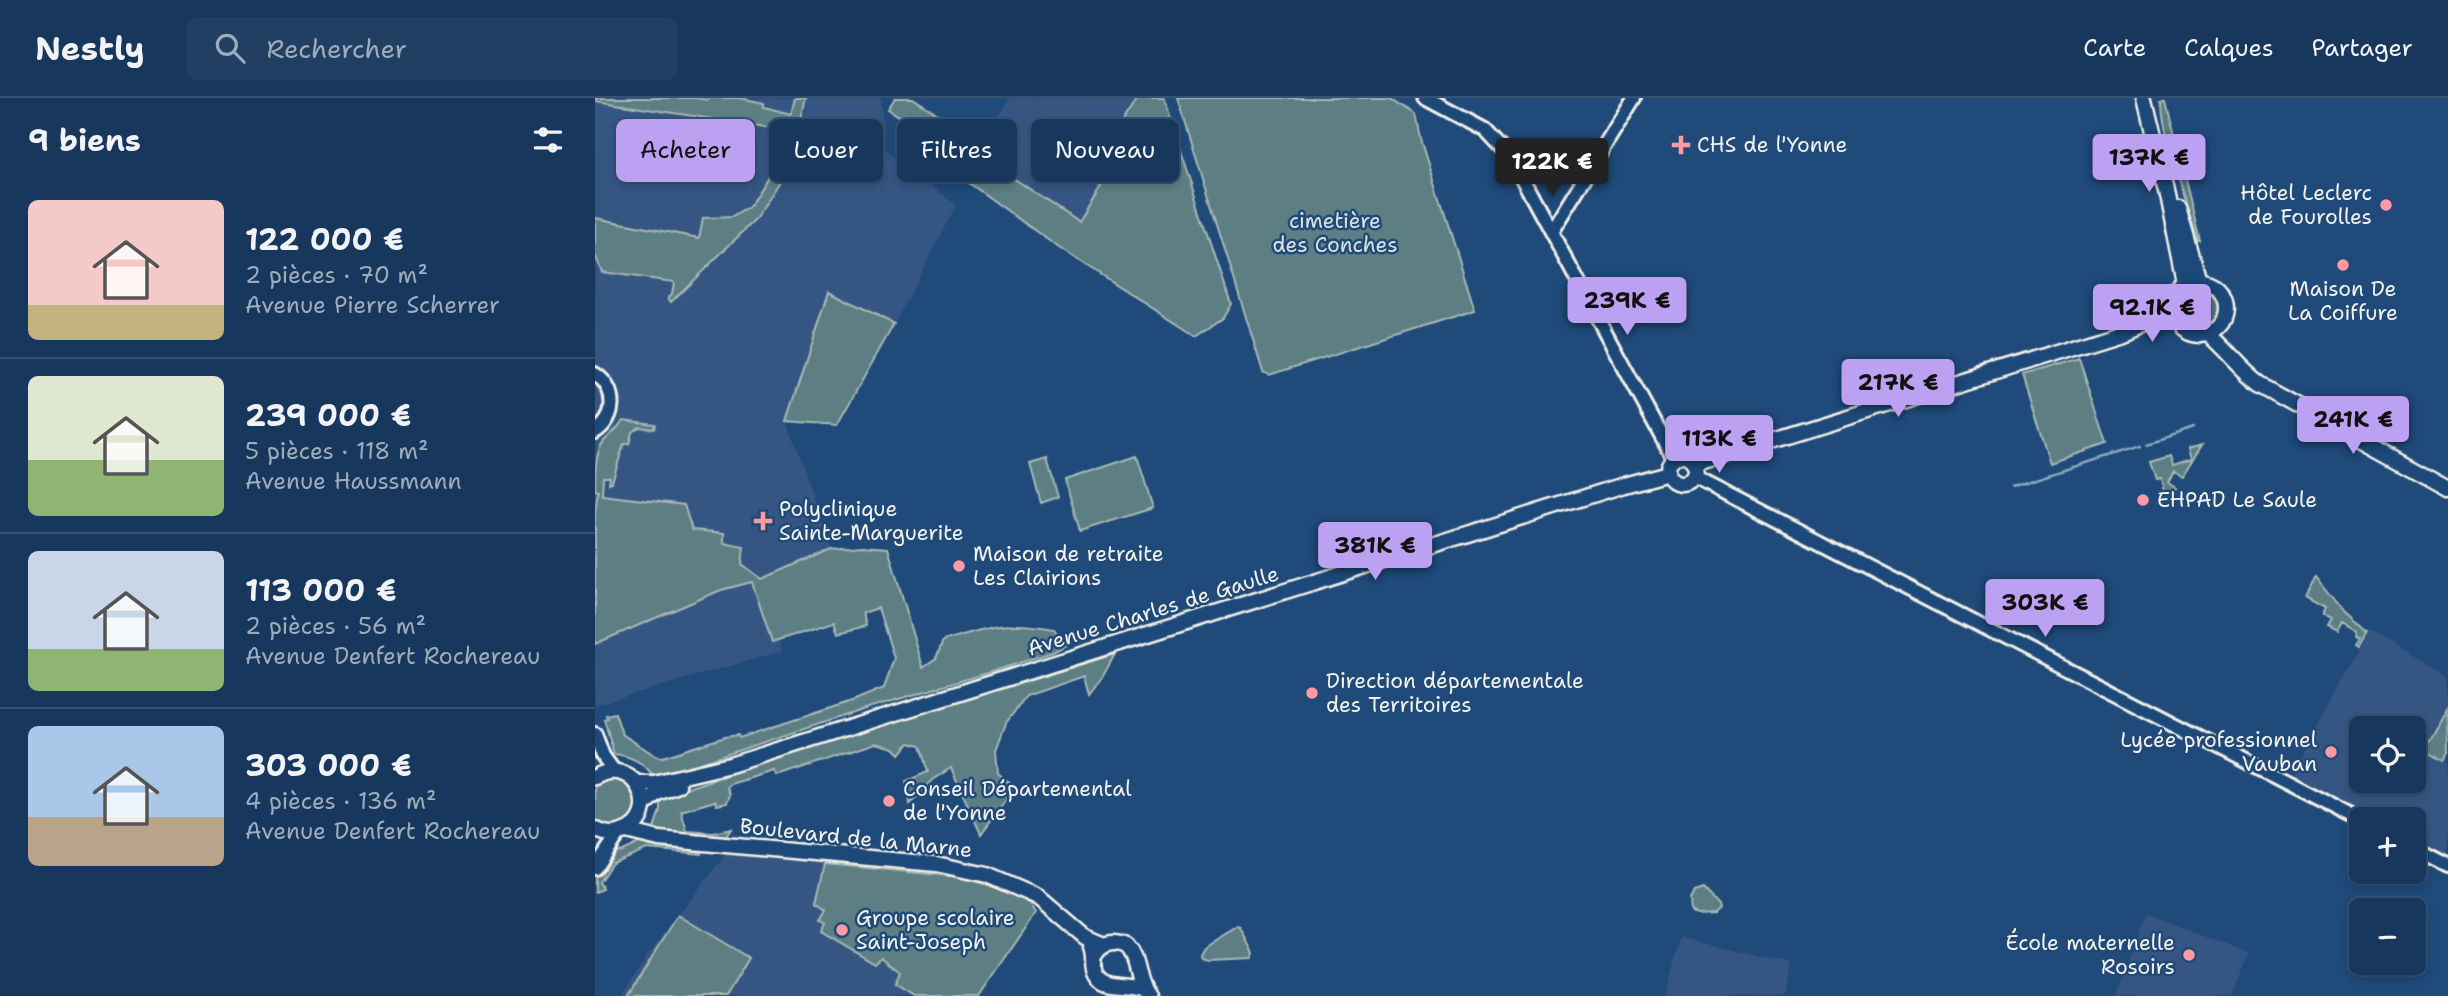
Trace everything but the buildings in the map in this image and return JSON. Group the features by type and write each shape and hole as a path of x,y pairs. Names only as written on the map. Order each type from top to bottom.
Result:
{"main road":[{"path":"2146,98 2166,190 2193,279"},
{"path":"2193,279 2175,295 2173,316 2186,333 2194,336 2209,334 2222,323"},
{"path":"2193,279 2214,285 2222,293 2226,306 2222,323 2240,366"},
{"path":"1694,471 1683,457 1674,459 1669,464 1668,473 1672,481 1688,483 1694,471 2173,316"},
{"path":"2209,334 2253,379 2448,488"},
{"name":"Avenue Charles de Gaulle","path":"622,832 657,793 730,765 1668,473"},
{"name":"Avenue Charles de Gaulle","path":"636,783 654,783 730,765"},
{"path":"595,777 614,772 623,773 636,783 643,797 641,811 646,834"},
{"name":"Boulevard de la Marne","path":"597,830 646,834 659,839 936,864 987,875 1038,897 1099,950"},
{"path":"1120,984 1132,975 1135,959 1126,946 1112,943 1099,950 1093,967 1101,980 1107,984 1120,984 1145,992"},
{"path":"1135,966 1145,992"}],"street":[{"path":"1425,98 1485,131 1500,144 1515,166 1674,459"},
{"path":"1551,232 1634,98"},
{"path":"595,374 608,387 612,397 610,415 596,434"},
{"path":"1694,471 2349,814"},
{"path":"595,734 603,757 614,772"},
{"path":"597,830 598,863"},
{"path":"598,863 622,832"},
{"path":"2426,855 2448,866"}],"shaded area":[{"path":"595,98 881,98 883,119 769,119 769,182 883,182 883,124 885,150 897,159 897,182 926,182 956,205 894,324 829,291 787,421 831,549 762,579 782,651 595,705"},
{"path":"1010,98 1138,98 1124,119 1031,119 1031,182 1095,182 1102,187 1079,222 1017,181 1017,119 998,119"},
{"name":"Lycée professionnel Vauban","path":"2370,632 2448,676 2448,858 2426,847 2426,807 2350,807 2289,776"},
{"name":"Groupe scolaire Saint-Joseph","path":"729,850 943,881 979,996 621,996 649,953"},
{"name":"École maternelle Rosoirs","path":"2146,913 2249,954 2232,996 2116,996"},
{"path":"1681,937 1792,965 1785,996 1665,996"}],"green space":[{"path":"595,98 740,98 764,103 764,107 791,114 795,98 806,98 801,119 769,119 769,128 755,125 755,119 713,119 595,101"},
{"path":"895,98 913,98 939,115 936,119 904,119 888,109"},
{"path":"1138,98 1164,98 1171,119 1124,119"},
{"name":"cimetière des Conches","path":"1178,98 1391,98 1416,114 1421,139 1475,310 1269,375 1263,372"},
{"path":"2161,98 2165,98 2200,241 2170,150"},
{"path":"1179,144 1231,304 1223,318 1196,336 1059,248 968,182 1017,181 1079,222 1101,187 1094,182 1179,182"},
{"path":"769,170 769,182 779,182 756,219 671,302 668,298 672,294 674,282 602,272 595,255 595,218 699,238 703,218 732,217 749,207"},
{"path":"829,291 894,324 837,425 787,421"},
{"path":"2200,291 2213,297 2219,310 2213,323 2200,329 2187,323 2181,310 2187,297"},
{"path":"2079,358 2107,444 2050,463 2022,375"},
{"path":"623,420 655,424 654,429 639,427 632,432 629,444 624,444 612,482 609,483 610,477 603,477 602,495 684,505 692,530 724,533 724,543 744,547 742,564 762,579 831,549 862,546 888,548 923,667 936,658 943,641 997,626 1022,625 1054,629 1066,645 1053,652 868,708 655,778 637,761 614,754 604,719 607,718 606,715 615,713 622,734 656,756 663,757 725,737 738,735 739,738 884,688 894,658 878,608 863,613 866,626 838,633 834,622 772,642 752,582 721,590 595,644 595,512 598,491 595,490 596,464 604,441"},
{"path":"2202,445 2182,476 2173,471 2167,482 2175,487 2165,502 2161,503 2158,493 2163,491 2160,479 2155,480 2149,462 2169,456 2172,465 2191,459 2188,449"},
{"path":"1137,456 1153,508 1080,531 1065,480"},
{"path":"1047,459 1058,497 1041,503 1030,464"},
{"path":"2316,577 2343,611 2367,633 2359,647 2356,645 2360,639 2356,637 2357,632 2342,623 2337,632 2327,627 2331,620 2322,616 2325,609 2305,598"},
{"path":"1115,654 1089,694 1084,676 1026,696 1006,723 996,750 998,773 1015,788 981,834 951,768 932,780 910,804 906,781 928,772 920,746 909,743 900,754 894,748 876,743 777,776 774,771 730,784 727,787 730,795 727,803 717,805 715,801 681,811 687,831 713,833 731,829 725,838 664,832 654,828 660,810 660,797 936,706 938,709"},
{"path":"2447,709 2448,753 2444,760 2426,747"},
{"path":"608,779 628,786 632,790 635,803 632,817 614,827 595,821 595,785"},
{"path":"641,842 693,848 702,854 647,849 612,863 599,882 603,889 595,892 595,875 610,852 622,851"},
{"path":"825,864 961,877 1005,890 1030,903 1036,913 979,996 914,996 895,984 900,972 881,957 875,963 821,931 825,923 820,920 826,910 816,903"},
{"path":"1703,889 1718,905 1719,908 1714,913 1691,912 1690,900 1694,892"},
{"path":"678,915 749,958 726,996 628,996"},
{"path":"1237,927 1241,928 1254,953 1252,958 1201,958 1204,947"}],"waterway":[{"path":"2146,444 2193,429"},
{"path":"2010,487 2140,446"}],"place":[{"name":"CHS de l'Yonne","path":"1681,145"},
{"name":"Hôtel Leclerc de Fourolles","path":"2386,205"},
{"name":"Maison De La Coiffure","path":"2343,265"},
{"name":"EHPAD Le Saule","path":"2143,500"},
{"name":"Polyclinique Sainte-Marguerite","path":"763,521"},
{"name":"Maison de retraite Les Clairions","path":"959,566"},
{"name":"Direction départementale des Territoires","path":"1312,693"},
{"name":"Lycée professionnel Vauban","path":"2331,752"},
{"name":"Conseil Départemental de l'Yonne","path":"889,801"},
{"name":"Groupe scolaire Saint-Joseph","path":"842,930"},
{"name":"École maternelle Rosoirs","path":"2189,955"}]}
